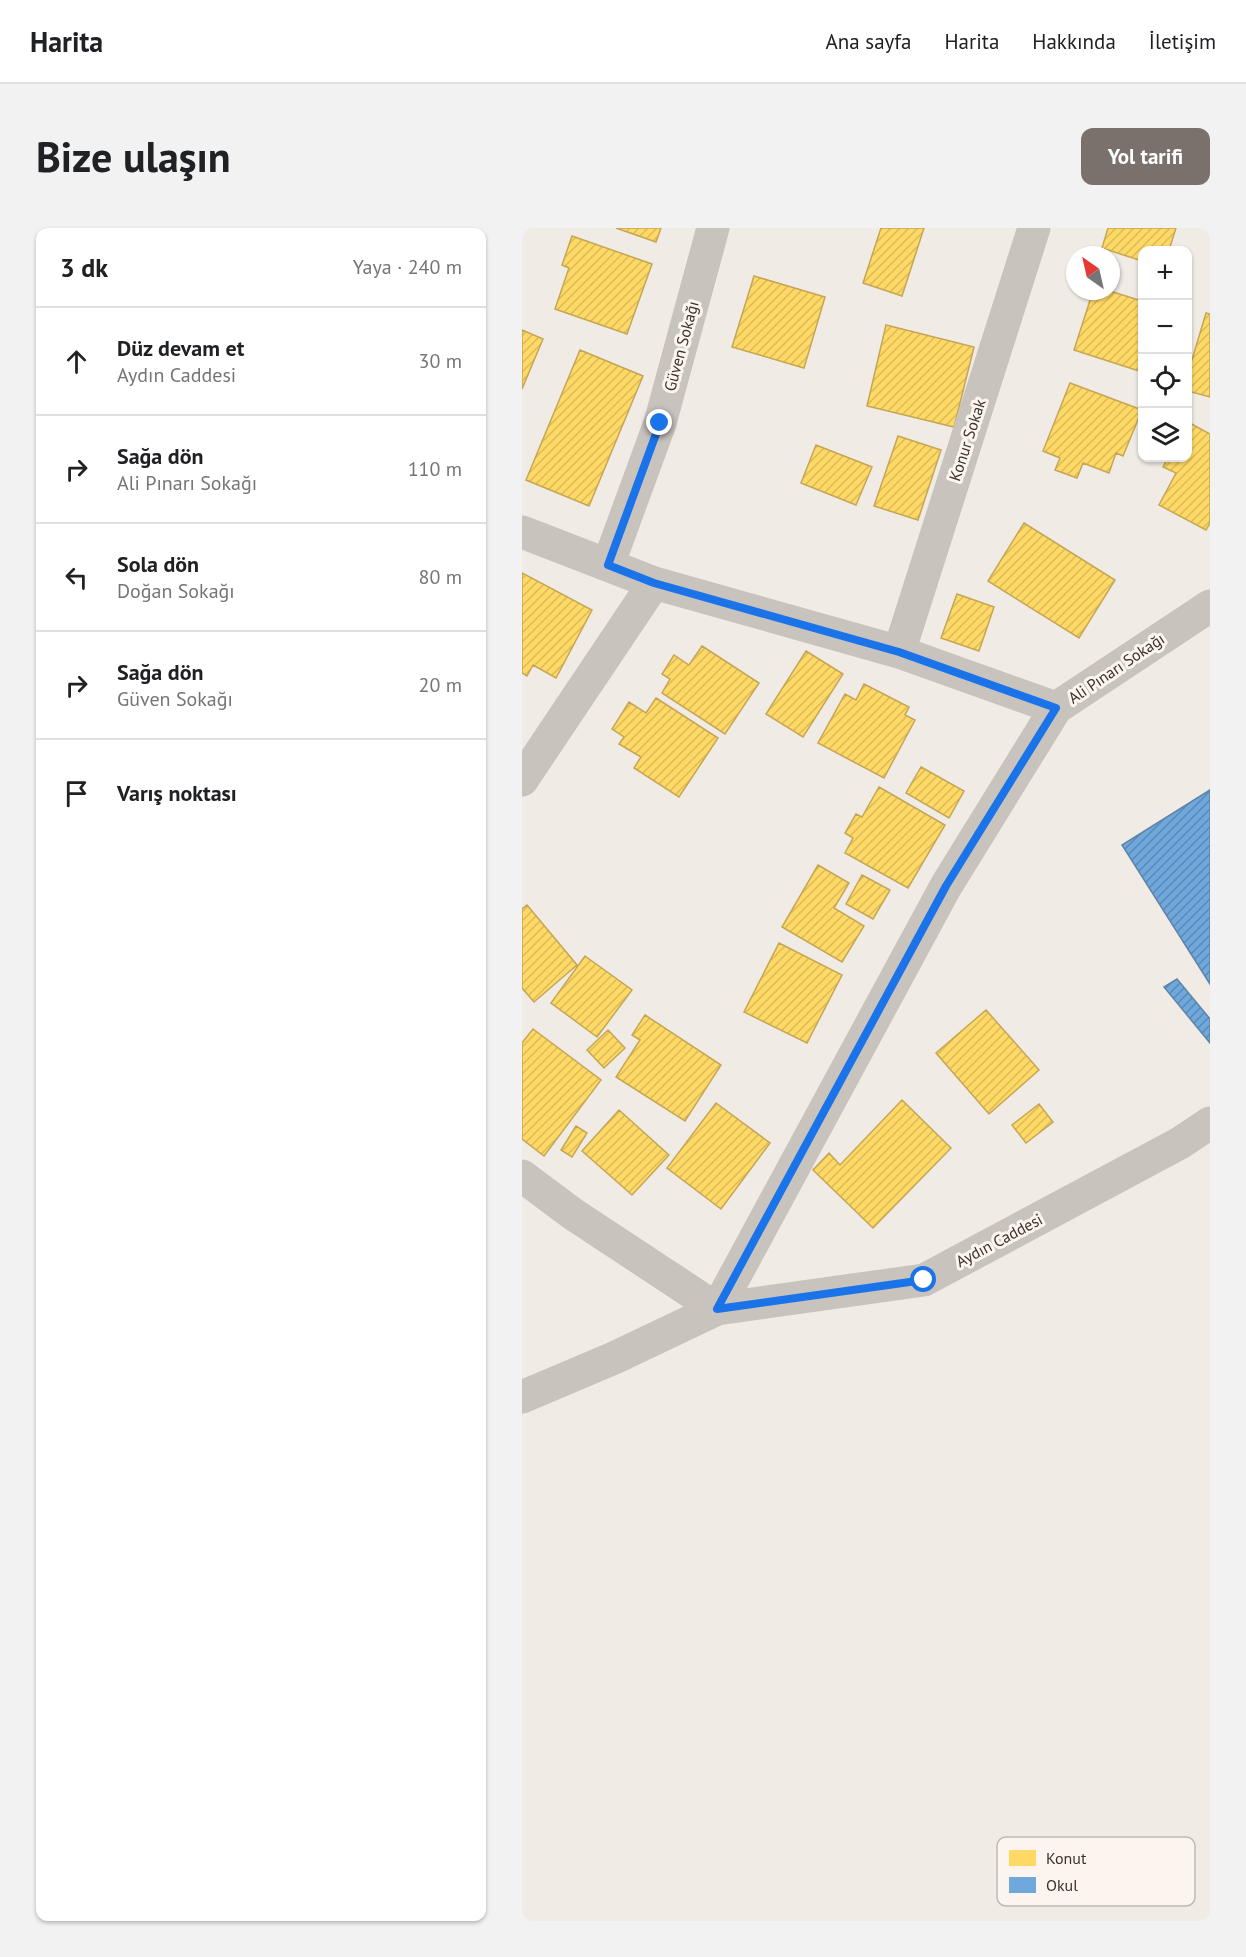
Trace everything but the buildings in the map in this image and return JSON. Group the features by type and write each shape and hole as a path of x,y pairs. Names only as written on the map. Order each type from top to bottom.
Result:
{"street":[{"name":"Güven Sokağı","path":"608,565 660,423 714,228"},
{"name":"Konur Sokak","path":"899,652 1034,228"},
{"path":"522,532 654,583 899,652 1056,708"},
{"path":"522,780 654,583"},
{"name":"Ali Pınarı Sokağı","path":"717,1309 946,886 1056,708 1210,606"},
{"name":"Aydın Caddesi","path":"522,1397 614,1358 717,1309 924,1280 1180,1143 1210,1123"},
{"path":"522,1176 573,1214 717,1309"}],"route":[{"path":"660,423 608,565 654,583 899,652 1056,708 946,886 717,1309 924,1280"}]}
